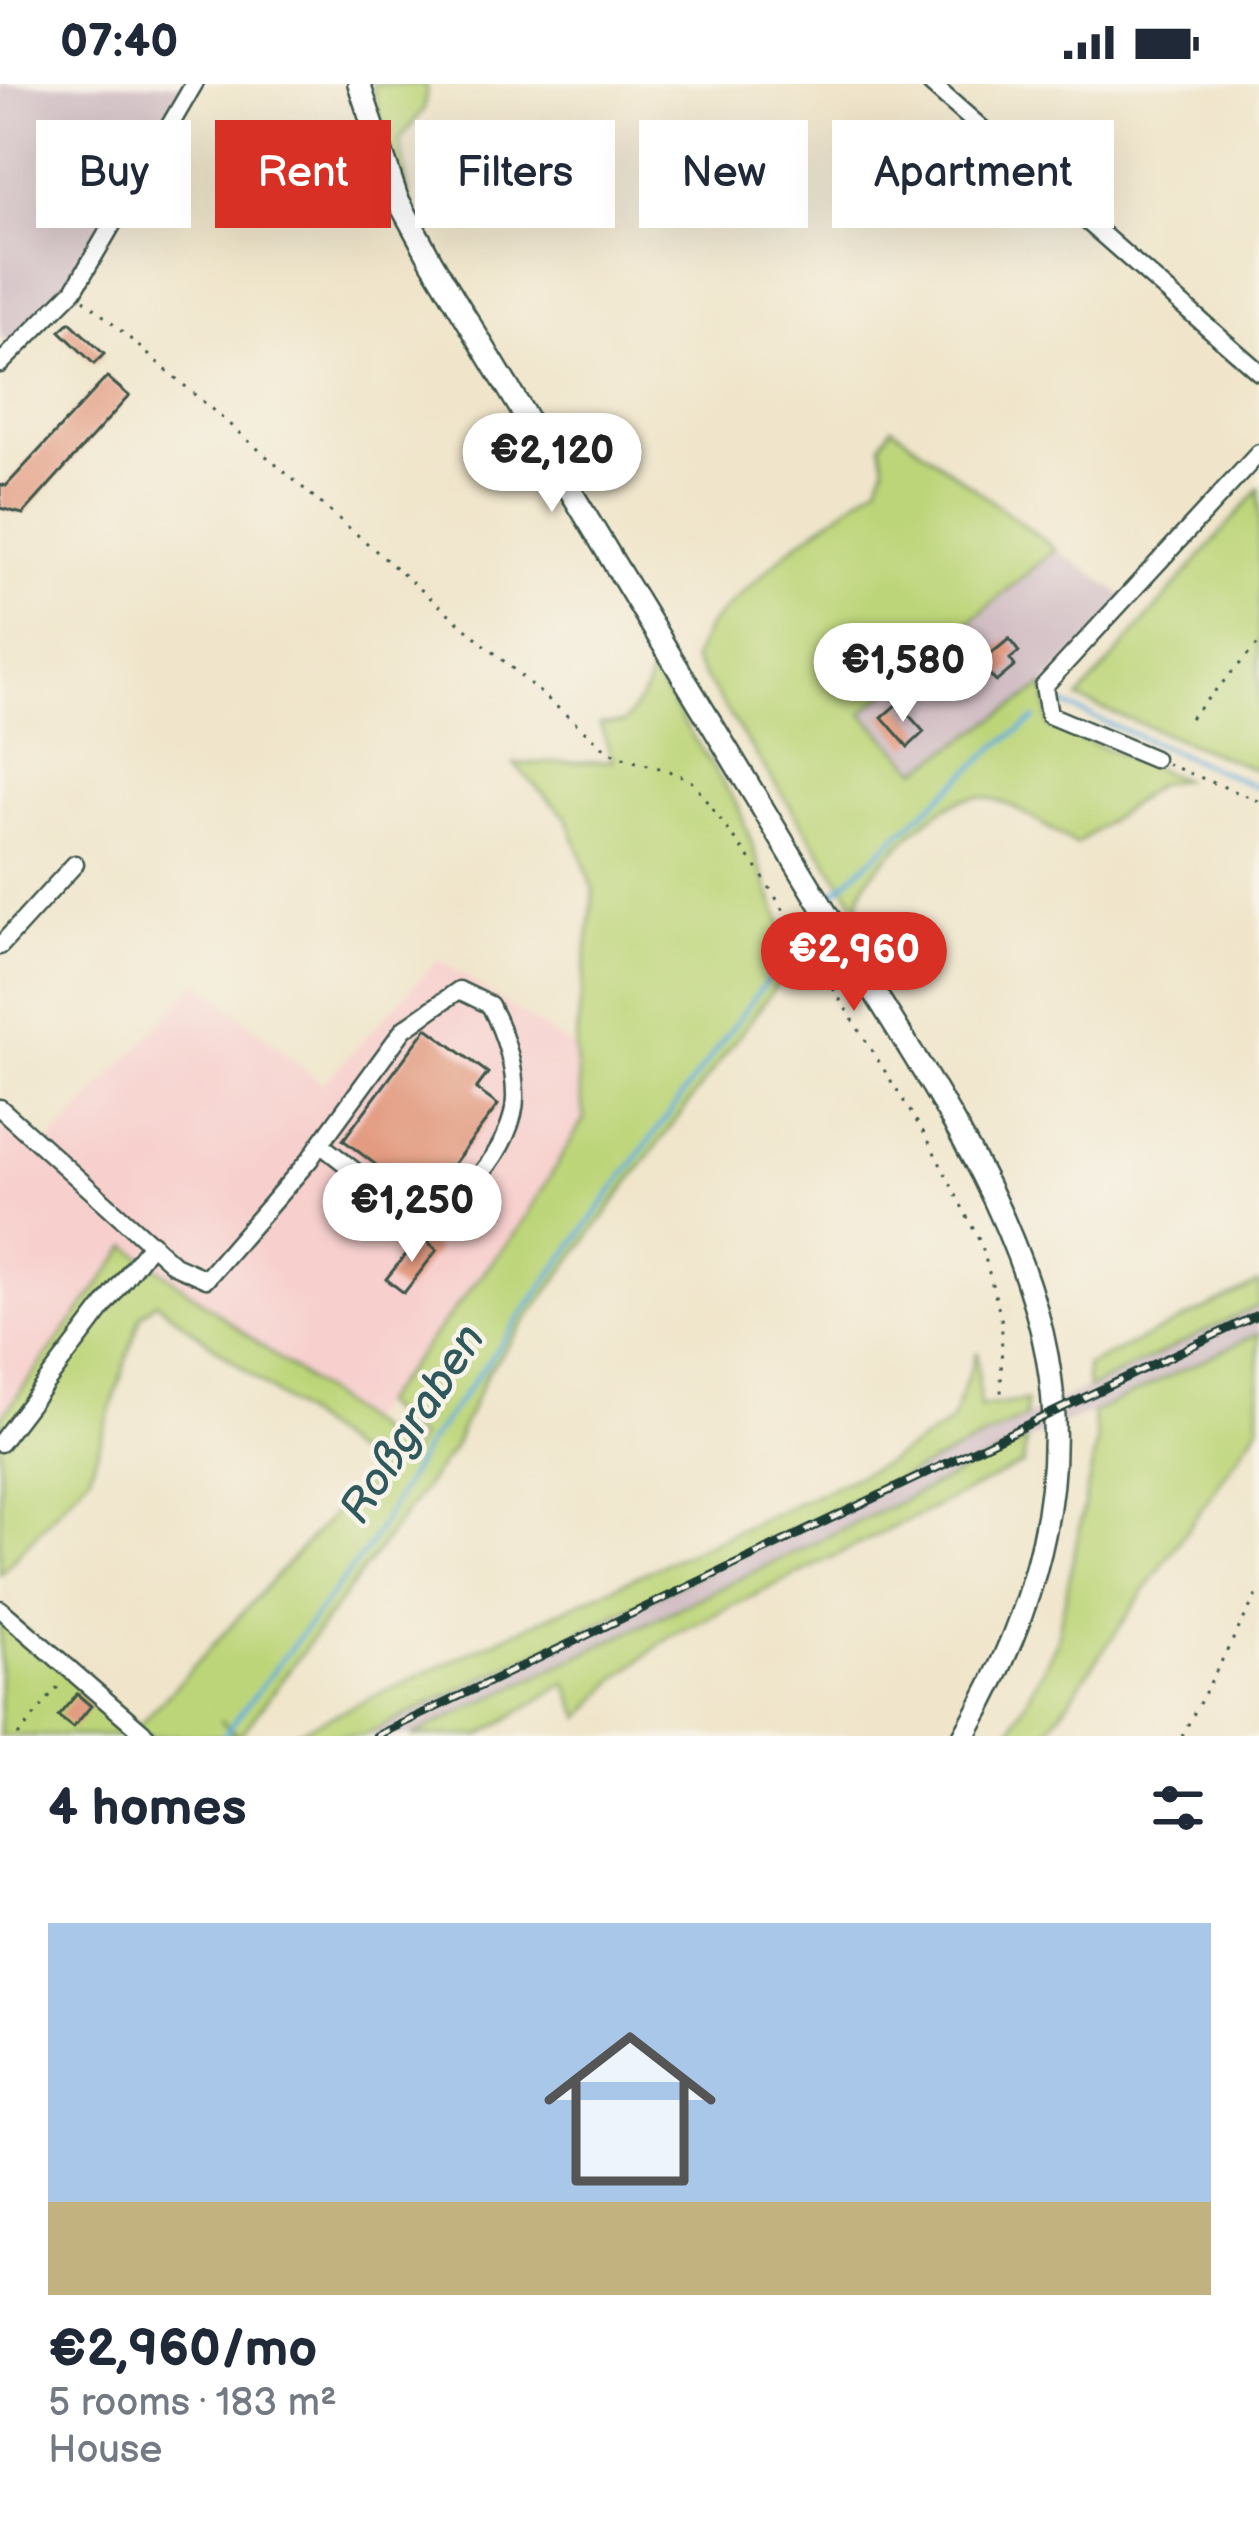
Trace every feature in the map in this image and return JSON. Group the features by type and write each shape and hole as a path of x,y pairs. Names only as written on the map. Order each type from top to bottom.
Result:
{"main road":[{"path":"359,84 398,198 432,262 963,1144 1029,1287 1047,1356 1054,1435 1040,1562 1009,1651 964,1736"}],"street":[{"path":"0,364 74,290 194,84"},
{"path":"931,84 1259,372"},
{"path":"1154,759 1049,715 1044,686 1259,453"},
{"path":"0,946 75,864"},
{"path":"0,1108 185,1274 206,1279 320,1144 404,1029 458,990 490,1006 504,1033 516,1098 510,1125 448,1205 429,1215 410,1214 320,1144"},
{"path":"0,1443 152,1243"},
{"path":"0,1609 147,1736"}],"path":[{"path":"74,290 608,751 630,764 679,773 693,783 759,871 927,1138 982,1246 1002,1322 1001,1399"},
{"path":"1190,718 1259,643"},
{"path":"1154,759 1259,801"},
{"path":"1182,1736 1259,1590"},
{"path":"18,1736 70,1673"}],"shaded area":[{"path":"0,84 188,84 168,120 36,120 36,228 108,228 74,290 14,349 0,335"},
{"path":"1056,549 1128,599 1044,686 917,771 861,713"},
{"path":"438,959 575,1049 584,1120 520,1227 365,1421 128,1246 0,1419 0,1120 40,1153 199,982 323,1084"},
{"path":"1259,1305 1259,1333 1162,1381 1026,1441 412,1736 363,1736"}],"green space":[{"path":"372,84 427,84 424,109 400,140 410,202 391,152 391,120 380,120"},
{"path":"892,427 1056,549 862,713 918,770 1044,686 1049,727 1182,779 1158,784 1076,845 1003,802 966,798 925,822 884,861 867,881 858,908 693,660 709,625 790,549 878,484 885,466 881,444"},
{"path":"1259,489 1259,771 1078,699"},
{"path":"650,671 738,806 800,976 782,978 487,1373 452,1450 240,1736 220,1720 236,1736 0,1736 0,1609 138,1727 374,1469 156,1302 141,1315 90,1474 0,1574 0,1419 128,1246 408,1455 420,1439 379,1404 520,1227 584,1119 575,1049 594,890 567,818 514,764 613,761 600,724 624,723 647,690"},
{"path":"1259,1283 1259,1305 1088,1389 1086,1366"},
{"path":"1259,1333 1259,1426 1044,1736 1008,1736 1056,1644 1097,1441 1093,1413"},
{"path":"977,1351 980,1407 1026,1401 1025,1418 363,1736 287,1736 887,1462 951,1423"},
{"path":"1026,1441 1023,1464 669,1637 615,1680 581,1718 566,1683 480,1736 412,1736"}],"building":[{"path":"70,322 104,354 94,364 60,331"},
{"path":"107,377 129,396 23,514 0,508 0,484 6,486"},
{"path":"1009,639 1019,652 1010,659 1015,666 996,682 980,663"},
{"path":"898,703 924,732 908,747 882,717"},
{"path":"427,1028 488,1073 476,1089 498,1105 425,1202 343,1140"},
{"path":"421,1236 437,1250 404,1293 386,1279"},
{"path":"77,1694 91,1706 73,1728 58,1716"}],"waterway":[{"name":"Roßgraben","path":"1058,702 1259,788"},
{"name":"Roßgraben","path":"827,899 997,746 1035,719"},
{"name":"Roßgraben","path":"223,1736 369,1546 426,1446 816,913"}],"railway":[{"path":"376,1736 1259,1314"}]}
